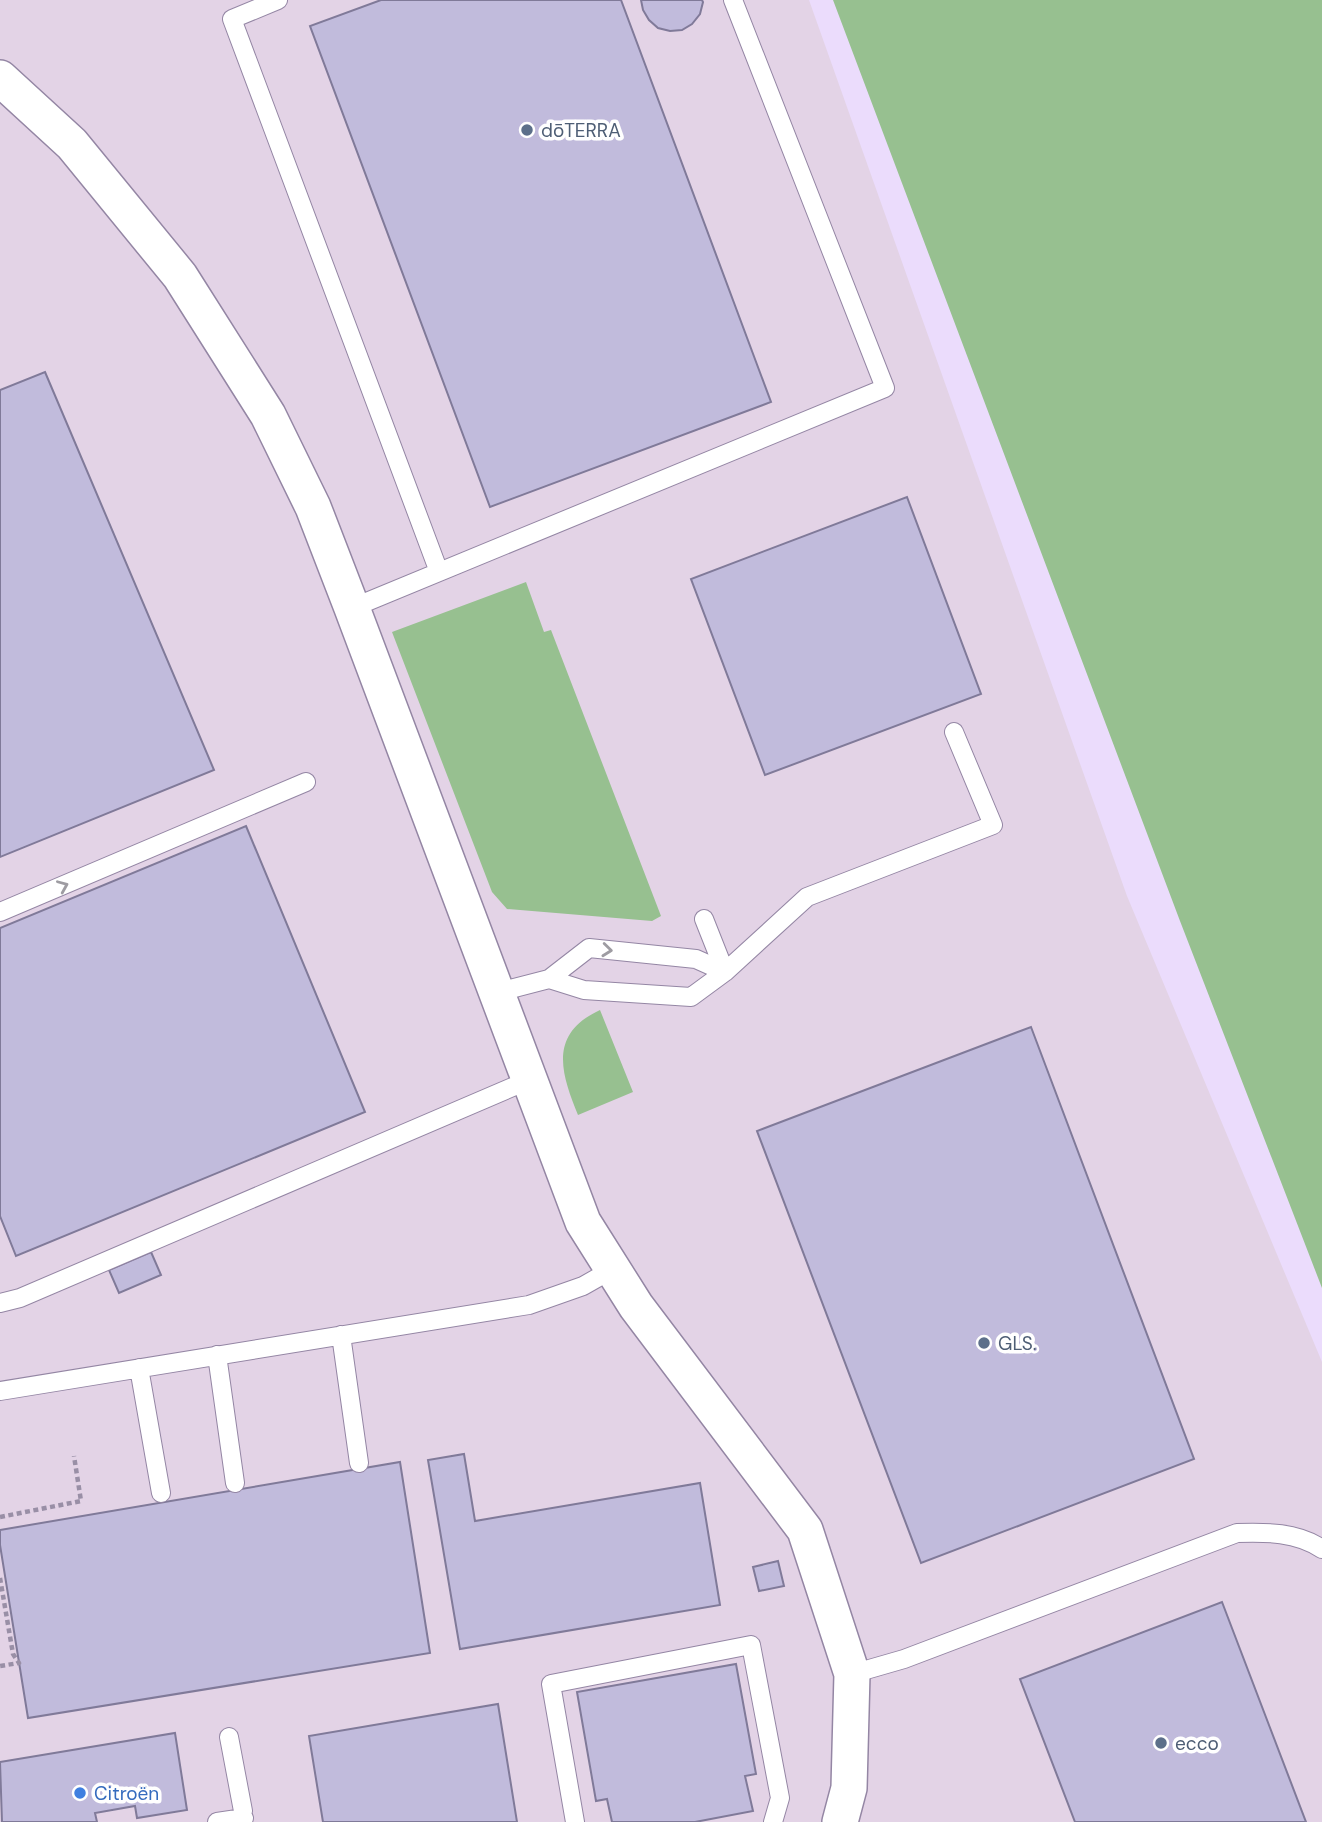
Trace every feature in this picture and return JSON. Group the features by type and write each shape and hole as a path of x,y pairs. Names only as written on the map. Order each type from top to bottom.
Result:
{"street":[{"path":"0,78 72,144 180,276 268,415 313,507 583,1222 636,1306 805,1530 852,1674 849,1788 839,1822"}],"lane":[{"path":"278,0 232,19 439,572"},
{"path":"352,608 885,388 733,0"},
{"path":"549,979 584,990 691,997 724,972 807,897 993,825 954,732"},
{"path":"0,912 306,782"},
{"path":"704,919 724,972"},
{"path":"495,993 549,979 589,948 696,959 724,972"},
{"path":"0,1303 20,1298 529,1080"},
{"path":"0,1391 529,1305 583,1286 613,1269"},
{"path":"341,1335 359,1463"},
{"path":"217,1355 235,1483"},
{"path":"139,1368 161,1493"},
{"path":"852,1674 904,1659 1237,1533 1289,1535 1322,1549"},
{"path":"575,1822 551,1684 751,1646 780,1798 773,1822"},
{"path":"217,1822 243,1814 229,1737"}],"path":[{"path":"0,1517 81,1501 74,1456"},
{"path":"0,1577 13,1654 19,1663 0,1666"}],"shaded area":[{"path":"0,0 809,0 1127,896 1322,1362 1322,1822 0,1822"}],"green space":[{"path":"833,0 1322,0 1322,1288 1180,921"},
{"path":"526,582 544,632 551,630 661,916 652,921 507,909 492,892 392,632"},
{"path":"600,1010 633,1092 578,1115 567,1084 563,1056 572,1031 583,1020"}],"building":[{"path":"381,0 621,0 771,402 490,507 310,26"},
{"path":"641,0 703,2 700,14 692,24 682,30 670,31 658,28 649,20"},
{"path":"45,372 214,770 0,857 0,390"},
{"path":"907,497 981,694 765,775 691,579"},
{"path":"246,826 365,1112 16,1256 0,1216 0,928"},
{"path":"1031,1027 1194,1459 921,1563 757,1131"},
{"path":"151,1252 161,1275 119,1293 109,1270"},
{"path":"464,1454 475,1521 700,1483 720,1605 460,1649 428,1460"},
{"path":"400,1462 430,1653 28,1718 0,1545 0,1530"},
{"path":"778,1561 784,1586 759,1591 753,1567"},
{"path":"1222,1602 1306,1822 1075,1822 1020,1679"},
{"path":"736,1664 756,1774 745,1776 753,1811 695,1822 612,1822 607,1799 596,1801 577,1692"},
{"path":"498,1704 517,1822 323,1822 309,1736"},
{"path":"175,1733 187,1810 137,1818 135,1806 95,1813 97,1822 2,1822 0,1762"}],"place":[{"name":"dōTERRA","path":"527,130"},
{"name":"GLS.","path":"984,1343"},
{"name":"ecco","path":"1161,1743"},
{"name":"Citroën","path":"80,1793"}]}
